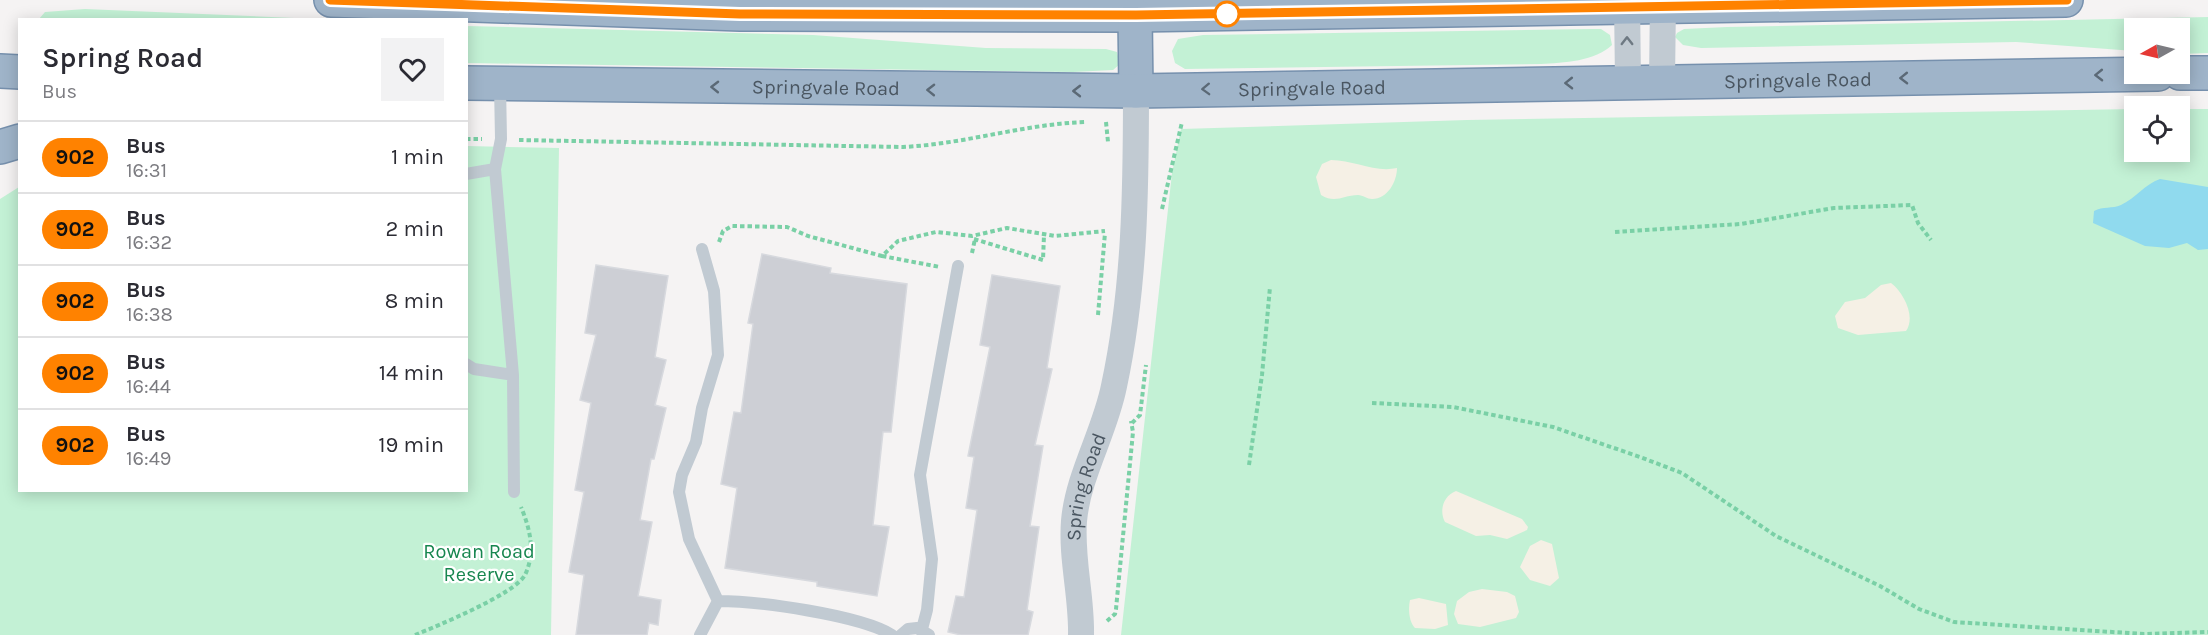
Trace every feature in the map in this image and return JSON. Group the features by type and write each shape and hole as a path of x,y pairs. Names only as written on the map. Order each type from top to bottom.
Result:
{"highway":[{"path":"331,0 740,14 1016,7 1136,15 1627,4 2066,0"},
{"path":"1136,15 1136,106"},
{"path":"0,71 18,72"},
{"path":"2190,73 2208,73"},
{"name":"Springvale Road","path":"468,83 1136,106 1628,82 2124,75"},
{"path":"0,147 18,142"}],"street":[{"path":"1627,4 1628,82"},
{"path":"1662,82 1663,4"},
{"name":"Spring Road","path":"1081,632 1074,520 1080,489 1105,424 1114,387 1131,279 1136,106"}],"lane":[{"path":"500,84 501,139 495,169 513,375 514,492"},
{"path":"468,174 495,169"},
{"path":"702,249 714,291 718,355 703,403 694,448 682,475 679,492 689,539 718,601"},
{"path":"901,635 910,629 926,632 932,559 920,476 958,268"},
{"path":"468,365 474,369 513,375"},
{"path":"700,635 718,601"},
{"path":"718,601 762,603 864,623 892,635"}],"path":[{"path":"468,139 903,147 965,141 1136,106 1194,121"},
{"path":"1615,232 1741,224 1834,208 1912,205 1918,223 1931,240"},
{"path":"702,249 719,244 723,231 732,226 779,227 882,256 958,268"},
{"path":"882,256 898,241 925,233 944,232 972,236 1007,228 1055,236 1105,231"},
{"path":"972,236 979,242 1043,260 1044,235"},
{"path":"1249,465 1262,375 1270,287"},
{"path":"1081,632 1109,621 1116,609 1133,432 1128,413 1114,387"},
{"path":"1372,403 1453,407 1553,427 1640,457 1682,473 1787,542 1880,586 1919,609 1954,622 2144,634 2208,632"},
{"path":"415,635 490,601 524,576 533,547 528,523 514,492"}],"green space":[{"path":"85,9 294,18 40,18 45,12"},
{"path":"2208,17 2208,53 2190,54 2190,18 2160,18"},
{"path":"2124,19 2124,50 2016,42 1701,48 1683,45 1675,37 1684,29"},
{"path":"468,26 813,35 986,48 1106,49 1117,52 1120,64 1113,70 1073,72 468,63"},
{"path":"1601,29 1610,35 1612,45 1605,50 1588,58 1550,64 1185,69 1175,63 1172,51 1178,39 1203,35"},
{"path":"2124,109 2124,162 2190,162 2190,109 2208,109 2208,635 1121,635 1172,173 1181,129 1467,120"},
{"name":"Rowan Road Reserve","path":"468,146 559,148 551,635 0,635 0,199 18,188 18,492 468,492"}],"sand":[{"path":"1331,160 1381,169 1397,168 1395,178 1387,193 1378,198 1370,199 1353,195 1335,199 1326,198 1321,195 1316,177 1322,164"},
{"path":"1891,283 1904,299 1909,312 1910,319 1906,331 1858,335 1838,328 1835,316 1845,302 1865,298 1881,285"},
{"path":"1456,491 1522,519 1528,527 1527,530 1507,539 1490,535 1476,536 1445,522 1442,513 1443,504 1448,496"},
{"path":"1541,540 1552,544 1559,578 1550,586 1530,580 1520,567 1530,546"},
{"path":"1482,589 1507,592 1515,596 1519,612 1516,618 1480,627 1458,624 1454,614 1457,601 1469,592"},
{"path":"1419,598 1446,604 1448,625 1435,629 1415,628 1410,619 1409,604 1410,600"}],"water":[{"path":"2160,179 2208,187 2208,249 2198,250 2187,243 2169,248 2145,246 2093,223 2094,211 2121,205"}],"building":[{"path":"762,254 831,268 830,273 907,284 891,432 883,432 873,525 889,527 877,596 817,586 817,582 725,568 737,488 721,484 734,412 741,413 753,324 748,323"},
{"path":"596,265 668,276 655,357 666,360 655,405 666,408 654,459 651,459 640,520 652,522 638,596 661,600 658,625 649,623 647,635 576,635 584,575 569,572 584,492 575,490 591,403 580,400 596,335 585,333"},
{"path":"992,275 1060,286 1047,368 1052,369 1035,445 1043,446 1030,526 1039,527 1027,610 1033,612 1028,635 961,635 948,632 956,596 964,597 977,510 966,508 974,457 968,456 990,347 980,345"}],"bus line":[{"name":"902","path":"330,0 740,14 1136,15 2067,0"}]}
